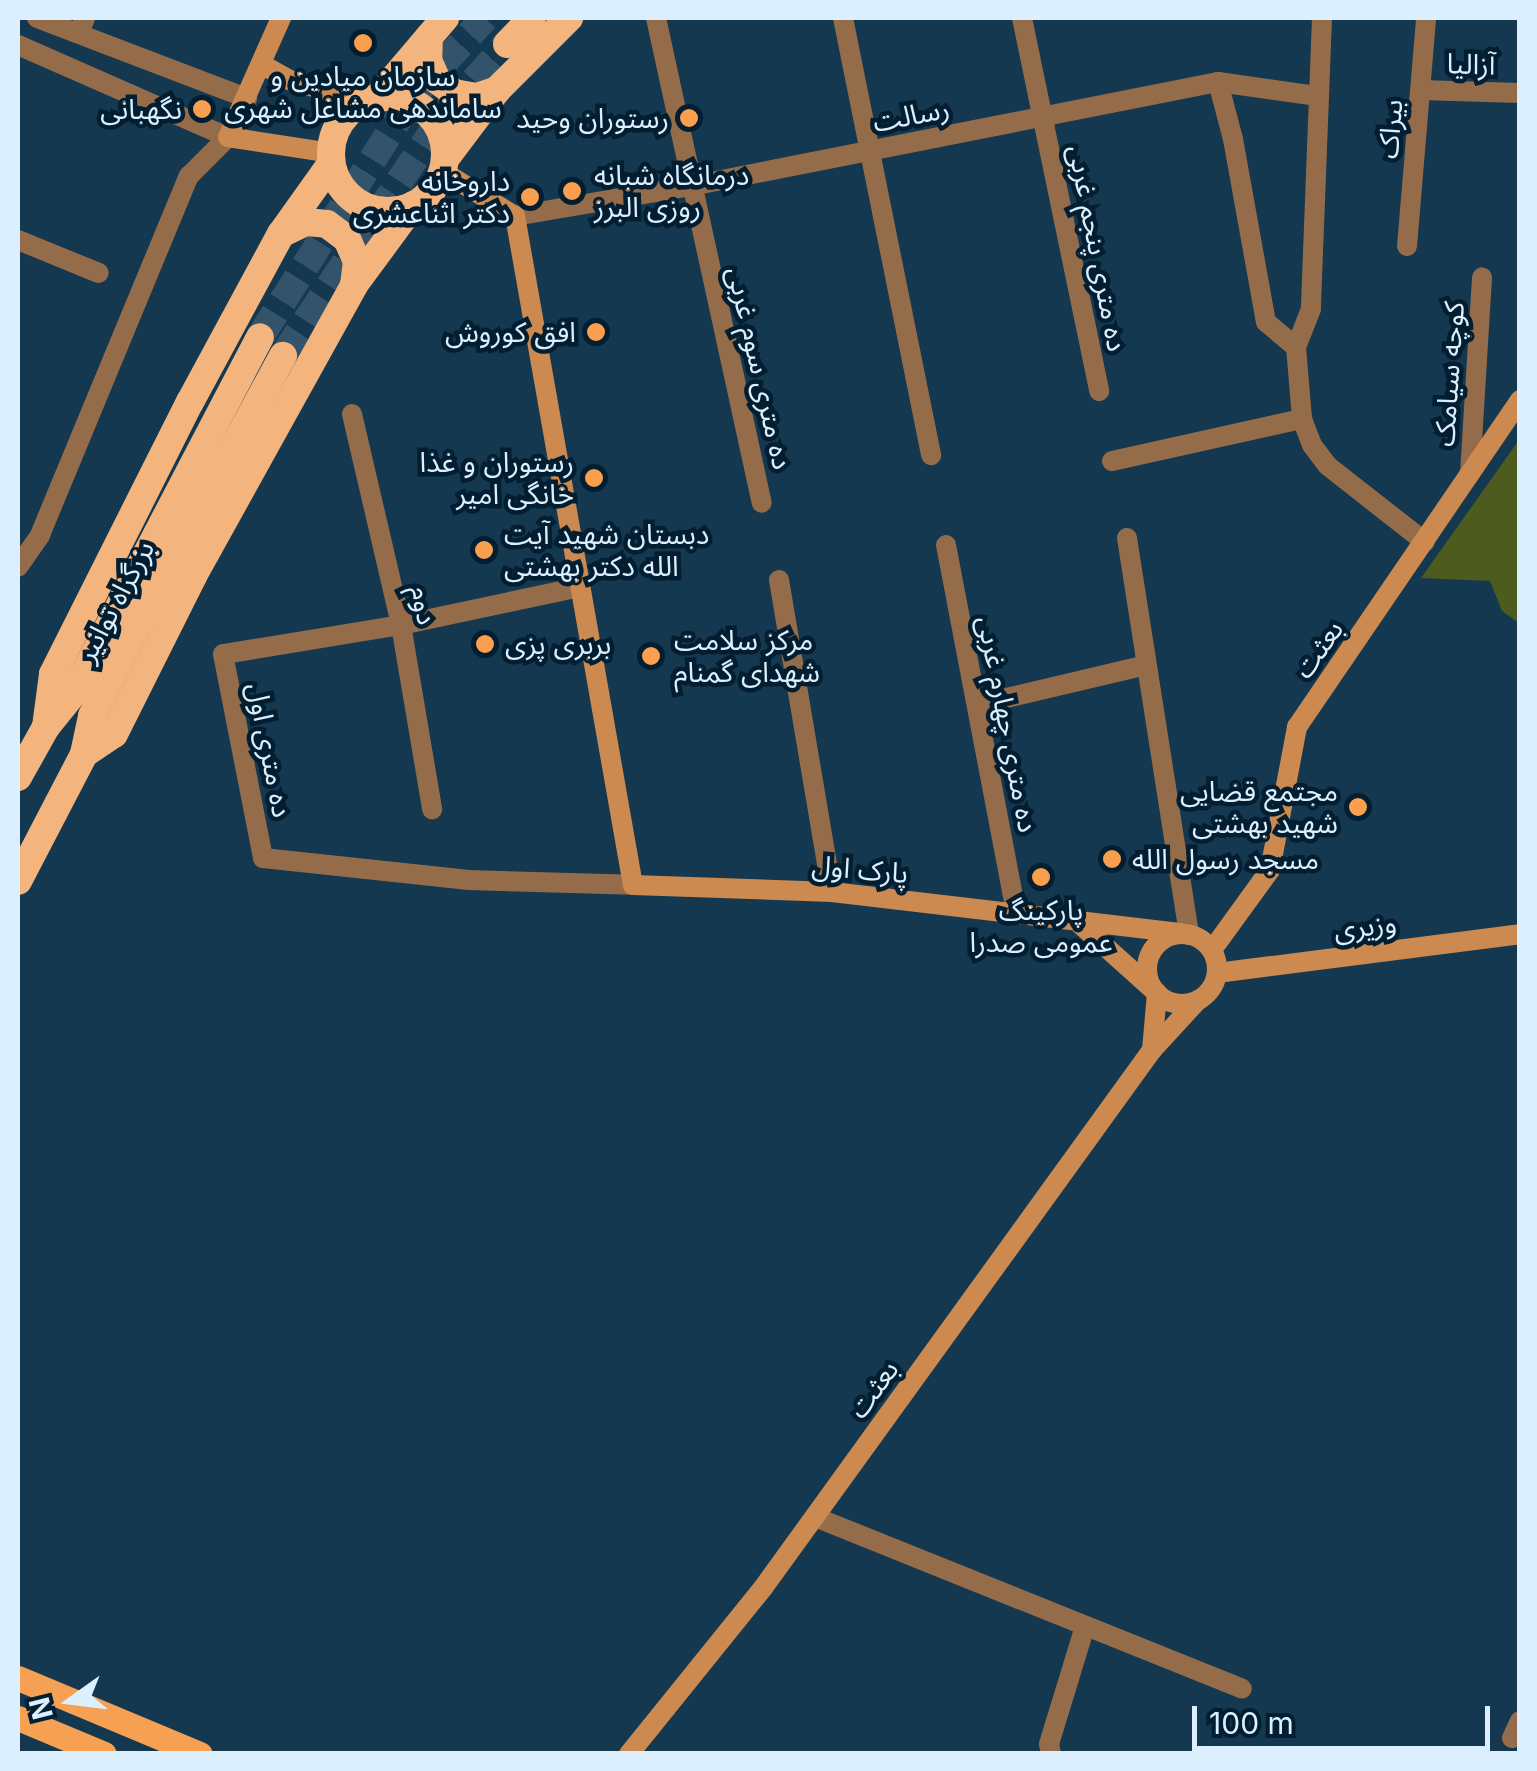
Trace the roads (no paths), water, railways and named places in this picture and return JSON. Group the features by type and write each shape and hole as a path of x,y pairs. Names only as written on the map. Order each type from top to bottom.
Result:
{"highway":[{"path":"507,44 532,18"},
{"path":"84,754 114,734 193,576 354,285 413,205 426,197 498,90 569,18"},
{"path":"437,28 428,60 437,80 454,93 476,97 498,90"},
{"path":"46,727 53,674 190,402 281,234 331,158 337,128 371,99 437,28"},
{"path":"371,99 412,102 426,112 444,142 444,165"},
{"path":"331,158 337,181 362,205 379,210 413,205"},
{"path":"281,234 306,222 327,224 347,239 357,261 354,285"},
{"name":"بزرگراه توانیر","path":"18,777 46,727 75,691 260,337"},
{"name":"بزرگراه توانیر","path":"18,881 84,754 100,700 283,356"}],"main road":[{"path":"281,18 228,137 331,158"},
{"path":"262,64 292,81 371,99"},
{"path":"444,165 515,216 633,885"},
{"name":"بعثت","path":"1212,950 1270,870 1297,727 1520,400"},
{"name":"پارک اول","path":"633,885 832,892 1185,934"},
{"path":"1080,924 1157,993 1176,1003 1198,1000 1207,993 1217,973 1212,950 1185,934 1160,941 1152,950 1148,973 1157,993 1152,1050"},
{"name":"وزیری","path":"1217,973 1520,934"},
{"name":"بعثت","path":"634,1750 815,1517 1152,1050 1198,1000"},
{"path":"18,1678 200,1754"},
{"path":"18,1718 104,1754"}],"street":[{"path":"37,18 82,25 247,98"},
{"name":"ده متری سوم غربی","path":"656,18 762,503"},
{"path":"842,18 931,454"},
{"name":"ده متری پنجم غربی","path":"1022,18 1099,391"},
{"path":"1322,18 1311,308 1296,347 1302,419 1312,445 1328,466 1425,542"},
{"name":"بیراک","path":"1407,246 1426,18"},
{"path":"18,45 228,137 189,176 40,535 18,567"},
{"path":"1218,82 1233,139 1266,322 1296,347"},
{"name":"رسالت","path":"515,216 691,186 1218,82 1318,96"},
{"name":"آزالیا","path":"1421,90 1520,93"},
{"path":"18,240 99,273"},
{"name":"کوچه سیامک","path":"1470,474 1482,277"},
{"name":"دوم","path":"352,414 402,625 432,809"},
{"path":"1112,461 1302,419"},
{"path":"1127,538 1185,934"},
{"name":"ده متری چهارم غربی","path":"946,545 1016,913"},
{"path":"779,580 832,892"},
{"path":"402,625 580,587"},
{"name":"ده متری اول","path":"402,625 222,654 263,858 469,880 633,885"},
{"path":"977,705 1146,664"},
{"path":"815,1517 1242,1690"},
{"path":"1051,1754 1049,1744 1085,1626"}],"tunnel":[{"path":"260,337 413,96 485,18"},
{"path":"283,356 446,112 507,44"}],"place":[{"name":"سازمان میادین و ساماندهی مشاغل شهری","path":"363,43"},
{"name":"نگهبانی","path":"202,109"},
{"name":"رستوران وحید","path":"689,118"},
{"name":"درمانگاه شبانه روزی البرز","path":"572,191"},
{"name":"داروخانه دکتر اثناعشری","path":"530,197"},
{"name":"افق کوروش","path":"596,332"},
{"name":"رستوران و غذا خانگی امیر","path":"594,478"},
{"name":"دبستان شهید آیت الله دکتر بهشتی","path":"484,550"},
{"name":"بربری پزی","path":"485,644"},
{"name":"مرکز سلامت شهدای گمنام","path":"651,656"},
{"name":"مجتمع قضایی شهید بهشتی","path":"1358,807"},
{"name":"مسجد رسول الله","path":"1112,859"},
{"name":"پارکینگ عمومی صدرا","path":"1041,877"}]}
